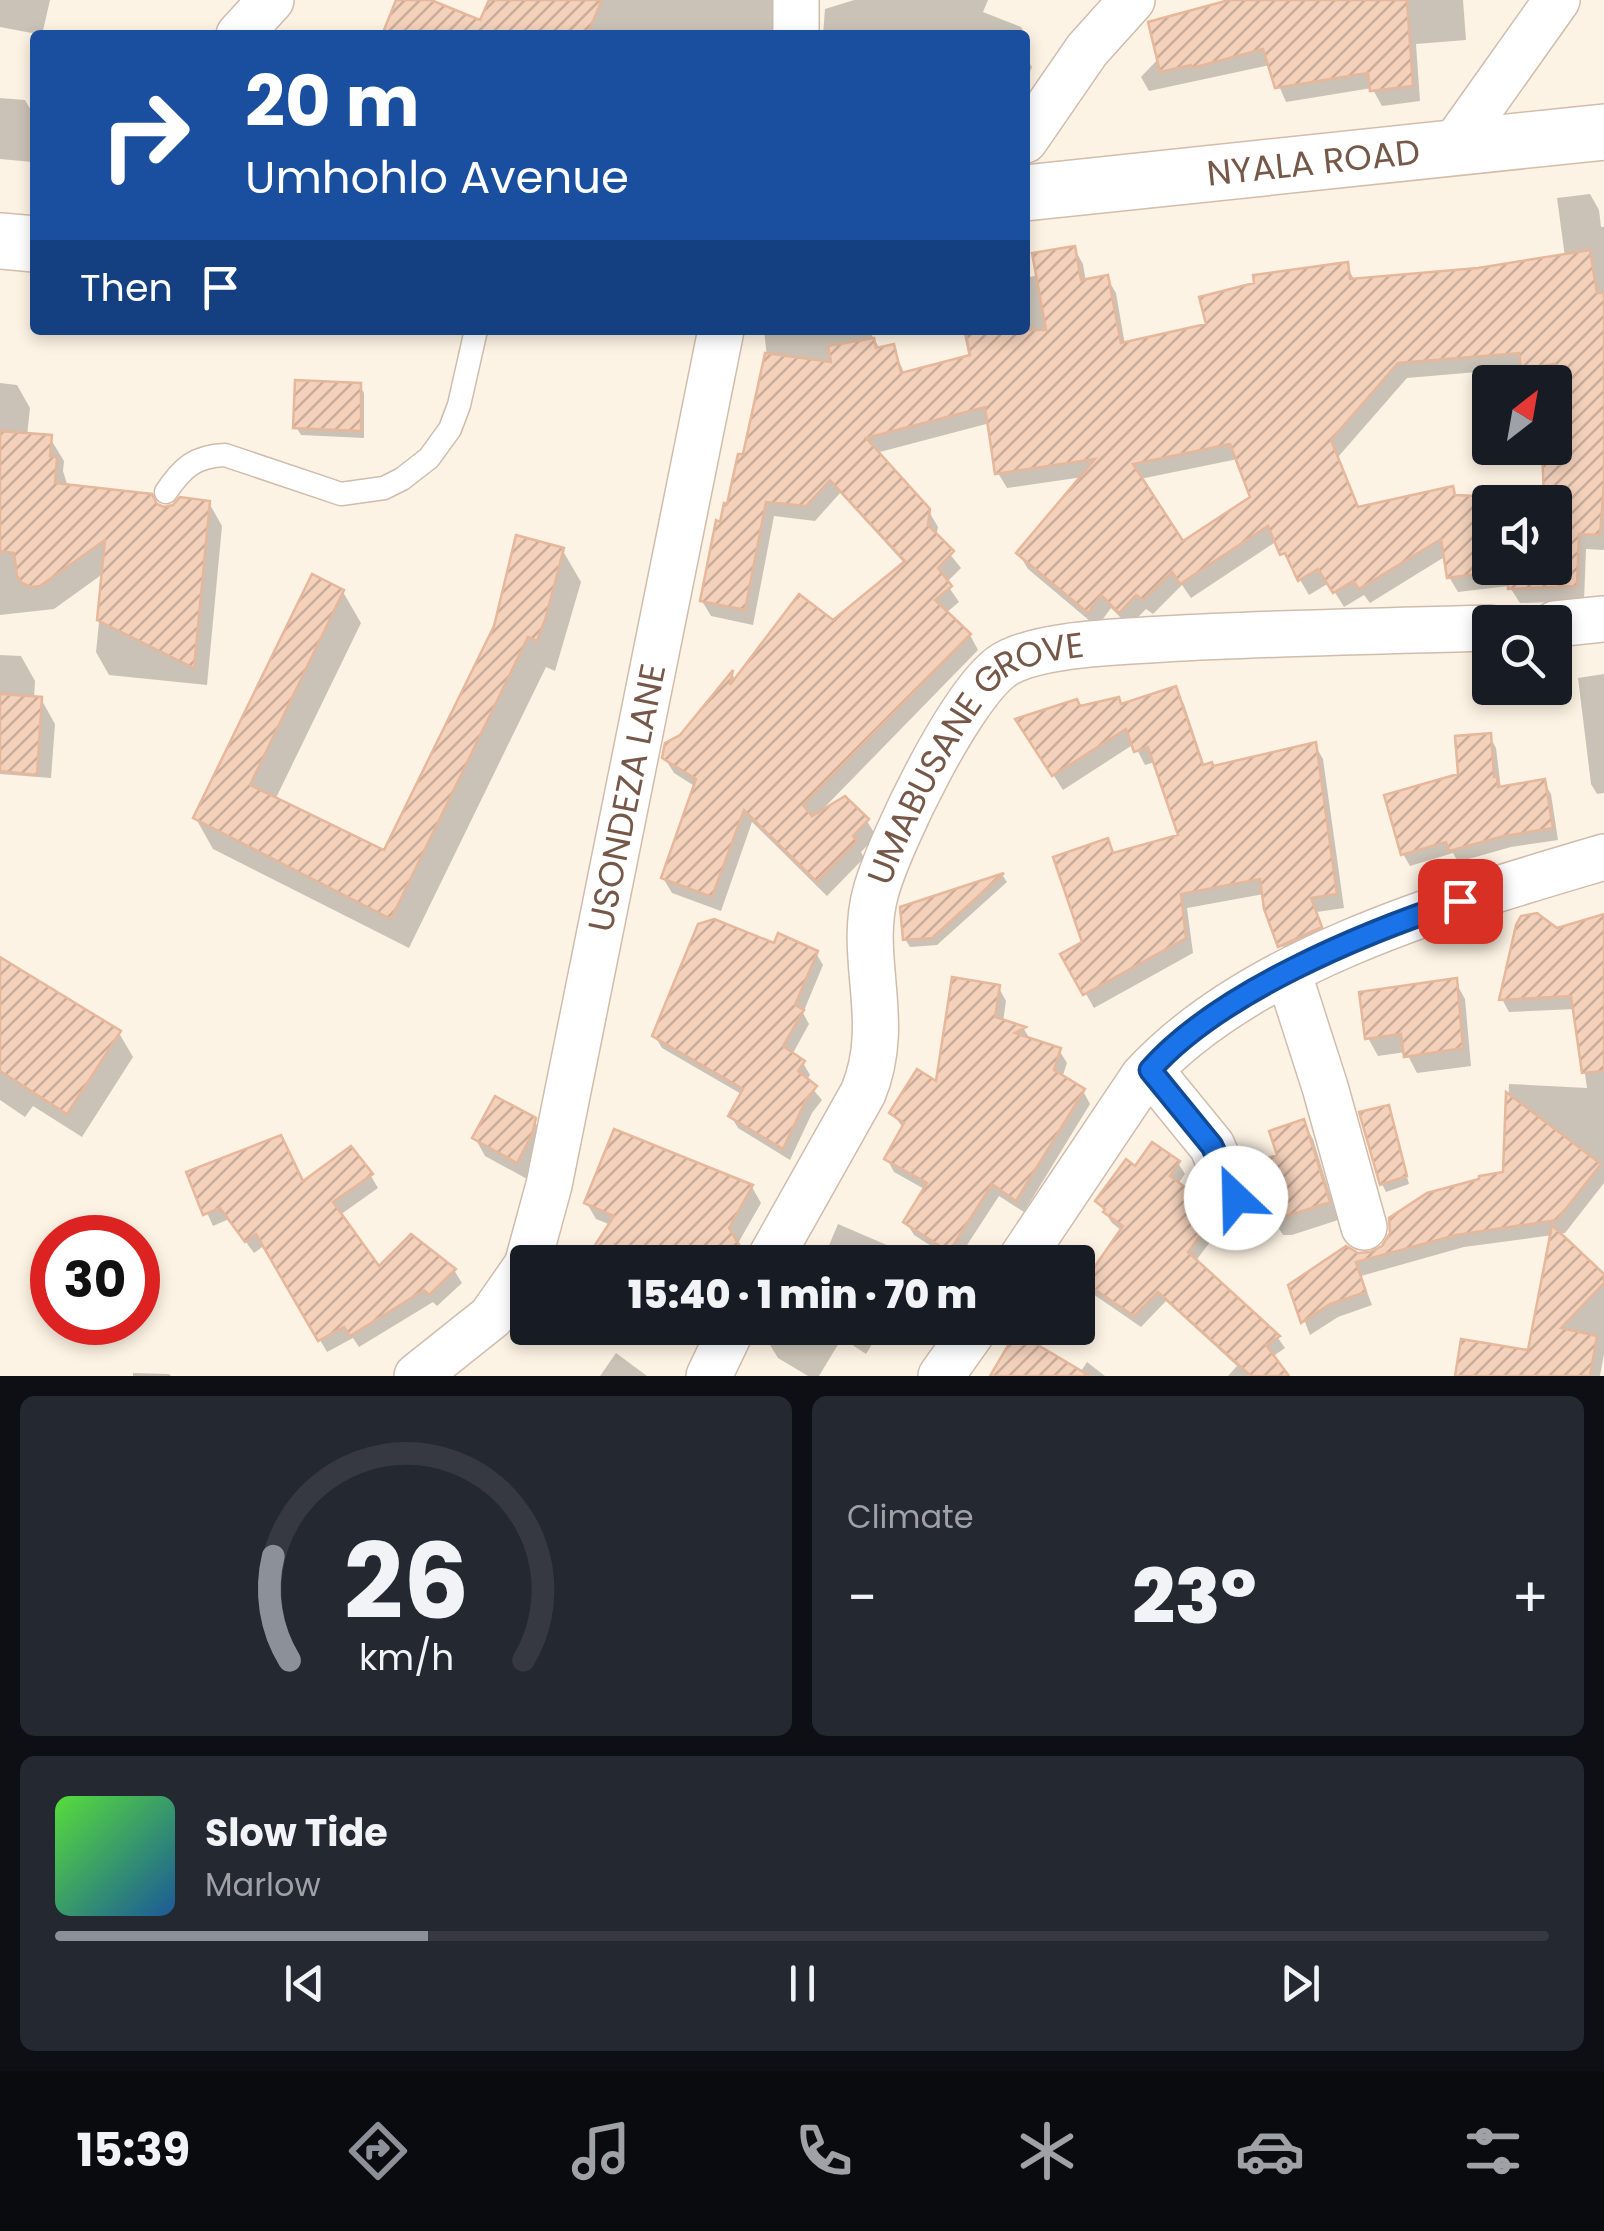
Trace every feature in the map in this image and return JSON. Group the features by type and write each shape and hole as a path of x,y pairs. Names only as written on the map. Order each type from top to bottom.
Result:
{"street":[{"path":"244,30 271,0"},
{"path":"796,0 796,30"},
{"path":"1030,133 1078,62 1132,0"},
{"path":"1454,146 1557,0"},
{"name":"NYALA ROAD","path":"1030,192 1604,132"},
{"name":"USONDEZA LANE","path":"533,1245 549,1184 720,335"},
{"path":"1572,622 1604,619"},
{"name":"UMABUSANE GROVE","path":"778,1245 873,1068 877,1045 872,920 882,871 962,714 981,686 1002,666 1051,650 1123,642 1288,632 1472,628"},
{"path":"1031,1245 1150,1070 1202,1024 1288,972 1426,912 1604,856"},
{"path":"1288,972 1364,1226"},
{"path":"1150,1070 1212,1146 1246,1222"},
{"name":"USONDEZA LANE","path":"416,1376 490,1318 510,1289"},
{"path":"709,1376 724,1345"},
{"path":"941,1376 963,1345"}],"lane":[{"path":"166,492 180,470 207,455 225,455 341,494 384,488 402,479 429,458 450,429 475,335"}],"building":[{"path":"396,0 431,0 480,20 489,0 602,0 589,30 384,30"},
{"path":"1229,0 1407,0 1413,86 1370,91 1368,73 1275,88 1263,49 1192,68 1191,65 1160,72 1148,22"},
{"path":"1075,246 1081,280 1108,275 1121,343 1206,324 1199,297 1254,283 1253,275 1348,262 1350,279 1478,268 1590,250 1597,293 1604,293 1604,482 1600,535 1579,534 1577,586 1508,589 1508,585 1572,585 1572,485 1543,485 1543,465 1572,465 1572,365 1520,365 1519,353 1398,363 1331,440 1358,507 1453,486 1455,495 1472,496 1472,575 1447,578 1441,539 1359,589 1353,581 1333,593 1318,569 1298,581 1285,553 1280,555 1268,526 1180,584 1172,572 1143,600 1136,595 1119,613 1101,595 1088,613 1016,553 1095,459 995,474 985,407 866,438 930,509 928,525 954,551 938,568 952,586 935,600 971,634 803,805 812,816 845,796 869,819 853,836 857,841 817,882 744,810 712,897 661,878 696,779 662,758 665,743 680,735 733,670 730,685 799,594 833,620 905,561 830,480 806,506 766,502 745,610 700,601 716,520 720,522 724,503 727,504 738,454 743,454 765,353 831,362 828,346 874,338 876,348 894,344 901,373 970,355 966,335 1030,335 1030,330 1046,330 1032,253","holes":["1230,444 1250,497 1183,541 1133,464"]},
{"path":"295,380 361,383 361,431 293,428"},
{"path":"0,431 52,435 50,456 57,457 55,483 152,494 157,504 164,507 173,505 180,497 210,501 194,668 97,620 105,540 40,586 22,583 17,576 14,553 0,551"},
{"path":"516,535 564,548 545,620 537,641 528,637 391,919 193,818 312,574 344,590 250,785 384,850 494,626"},
{"path":"1176,686 1203,765 1316,742 1337,894 1311,898 1322,927 1278,947 1264,909 1260,879 1181,894 1186,938 1083,995 1060,954 1082,942 1053,857 1108,838 1113,853 1178,835 1148,747 1134,752 1126,729 1052,776 1015,719 1077,699 1080,706 1119,697 1121,704"},
{"path":"0,694 42,697 37,775 0,771"},
{"path":"1491,733 1498,787 1545,779 1553,828 1449,851 1446,842 1401,855 1384,795 1458,774 1455,736"},
{"path":"1004,873 932,938 903,940 900,907"},
{"path":"1537,913 1557,928 1604,914 1604,1071 1582,1073 1571,996 1499,1000 1516,925 1521,916"},
{"path":"714,919 774,943 778,933 818,951 795,1005 804,1010 783,1046 805,1061 798,1071 817,1086 806,1100 783,1149 728,1116 743,1089 652,1036 698,924"},
{"path":"0,957 121,1031 67,1114 0,1071"},
{"path":"952,977 1000,985 995,1017 1026,1027 1015,1033 1061,1048 1054,1070 1085,1089 1016,1201 992,1184 953,1245 938,1245 903,1222 927,1183 884,1159 904,1123 889,1113 917,1069 936,1081"},
{"path":"1457,978 1463,1048 1404,1057 1401,1034 1365,1039 1359,992"},
{"path":"1506,1092 1601,1164 1557,1220 1456,1235 1356,1262 1366,1292 1330,1304 1301,1323 1288,1285 1346,1246 1358,1253 1382,1246 1390,1233 1389,1218 1427,1193 1503,1172"},
{"path":"495,1096 536,1118 517,1163 472,1138"},
{"path":"1389,1105 1407,1176 1380,1185 1359,1112"},
{"path":"1304,1119 1330,1202 1270,1218 1249,1164 1277,1155 1269,1131"},
{"path":"614,1129 753,1185 729,1228 739,1245 595,1245 614,1216 584,1203"},
{"path":"281,1135 303,1181 351,1146 373,1174 333,1202 379,1266 411,1234 456,1269 429,1295 424,1290 350,1336 344,1327 318,1341 256,1234 245,1242 220,1208 203,1215 186,1172"},
{"path":"1152,1142 1180,1161 1170,1176 1209,1205 1214,1217 1188,1252 1280,1336 1266,1345 1289,1376 1251,1376 1158,1292 1134,1316 1095,1289 1095,1266 1123,1226 1095,1201 1126,1159 1135,1166"},
{"path":"1552,1225 1604,1274 1604,1283 1561,1328 1597,1336 1590,1376 1455,1376 1461,1339 1528,1350"},
{"path":"1008,1345 1038,1345 1090,1376 990,1376"}],"route":[{"path":"1236,1198 1212,1146 1150,1070 1202,1024 1273,978 1460,901"}]}
